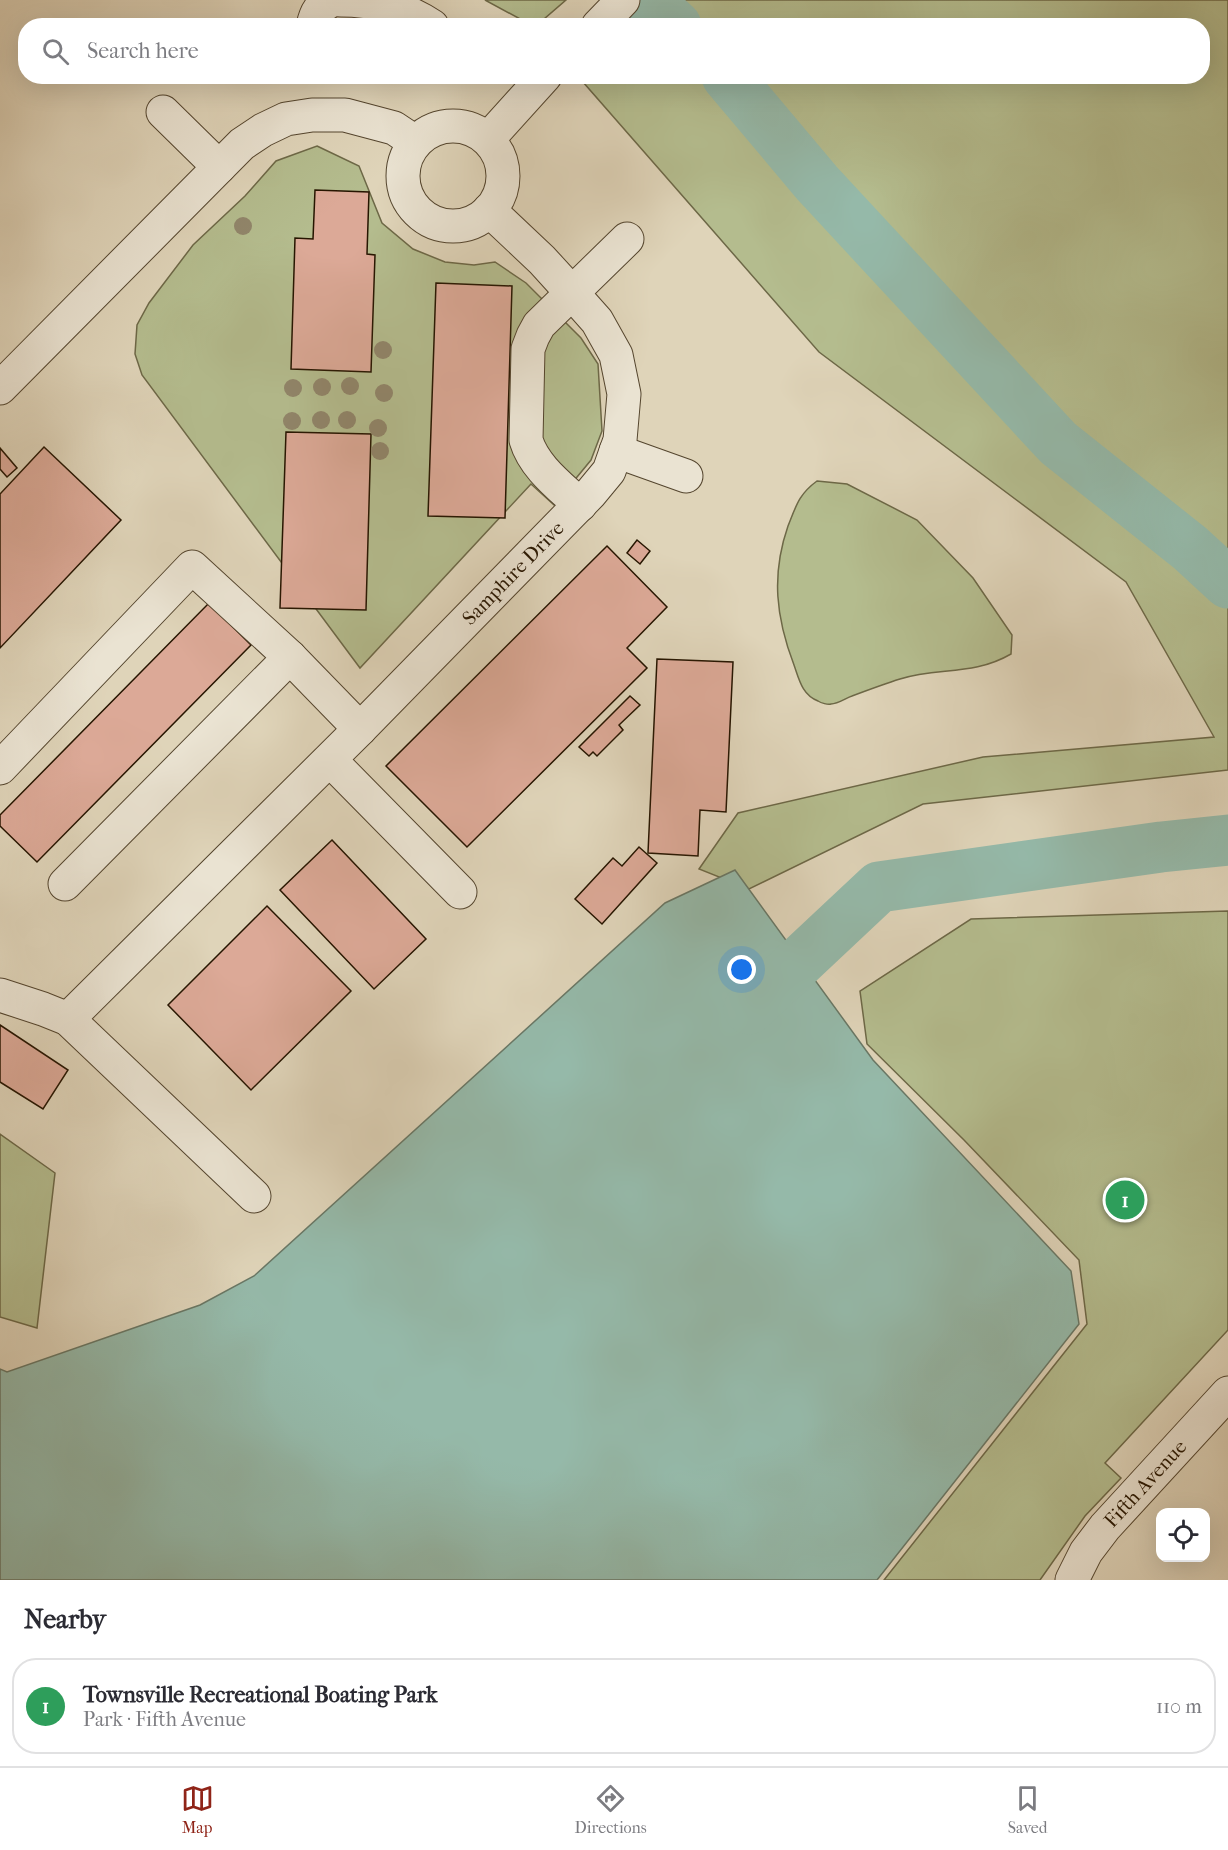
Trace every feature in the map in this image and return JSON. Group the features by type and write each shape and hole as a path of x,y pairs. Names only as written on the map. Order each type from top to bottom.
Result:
{"street":[{"path":"316,18 321,6 332,0"},
{"path":"340,0 375,3 402,18"},
{"path":"488,139 527,84"},
{"path":"163,112 219,167"},
{"path":"0,388 242,144 263,130 286,119 312,115 345,115 394,128 415,142"},
{"path":"460,125 475,130 488,139 498,153 503,169 503,186 496,202 485,215 470,223 454,226 437,224 422,216 411,204 404,188 403,172 407,156 415,142 428,131 443,126 460,125"},
{"name":"Samphire Drive","path":"68,1019 330,760 580,505 609,471 620,440 624,394 616,355 597,321 542,260 489,210"},
{"path":"580,505 536,462 529,451 526,440 528,349 539,325 627,239"},
{"path":"616,451 686,476"},
{"path":"0,768 192,567 290,657 360,729"},
{"path":"65,884 290,657"},
{"path":"330,760 460,892"},
{"path":"0,995 68,1019 254,1196"},
{"name":"Fifth Avenue","path":"1072,1580 1091,1545 1105,1527 1228,1394"}],"shaded area":[{"path":"485,0 566,0 545,18 518,18"},
{"path":"618,0 1228,0 1228,770 923,804 749,889 699,869 738,813 983,757 1214,737 1126,582 819,352 585,84 1210,84 1210,18 637,18"},
{"path":"317,146 359,166 382,223 413,249 445,262 474,265 495,262 526,283 581,338 598,364 602,431 591,460 554,505 531,484 360,668 142,375 135,354 137,325 149,303 193,245 245,196 276,161"},
{"path":"817,481 847,484 917,520 973,578 1012,635 1011,654 983,666 914,675 834,704 823,703 808,695 800,681 783,630 778,579 783,544 793,512 802,496"},
{"path":"735,870 873,1060 1071,1271 1079,1324 877,1580 0,1580 0,1369 7,1372 200,1305 254,1276 665,903"},
{"path":"1228,911 1228,1330 1105,1463 1121,1478 1085,1516 1040,1580 884,1580 1087,1324 1079,1260 964,1140 867,1044 860,991 971,919"},
{"path":"0,1134 55,1173 37,1328 0,1317"}],"building":[{"path":"315,190 369,192 367,254 375,255 371,372 291,369 295,238 313,239"},
{"path":"436,283 512,286 505,518 428,516"},
{"path":"286,432 371,434 366,610 280,608"},
{"path":"44,447 121,520 0,648 0,494"},
{"path":"0,448 17,468 7,477 0,469"},
{"path":"637,540 650,551 640,564 627,553"},
{"path":"607,546 667,607 627,648 647,668 467,847 386,766"},
{"path":"209,603 251,645 37,862 0,826 0,815"},
{"path":"657,659 733,662 726,812 700,810 698,856 648,853"},
{"path":"630,696 640,705 619,725 623,730 597,756 593,752 589,756 579,747"},
{"path":"332,840 426,939 374,989 280,890"},
{"path":"639,847 657,863 602,924 575,899 613,858 622,866"},
{"path":"267,906 351,991 251,1090 168,1005"},
{"path":"0,1025 68,1070 43,1109 0,1082"}],"waterway":[{"path":"647,0 667,18"},
{"path":"734,84 817,183 1058,443 1190,548 1228,583"},
{"path":"749,1009 879,887 1161,847 1228,840"}],"place":[{"name":"Townsville Recreational Boating Park","path":"1125,1200"}]}
